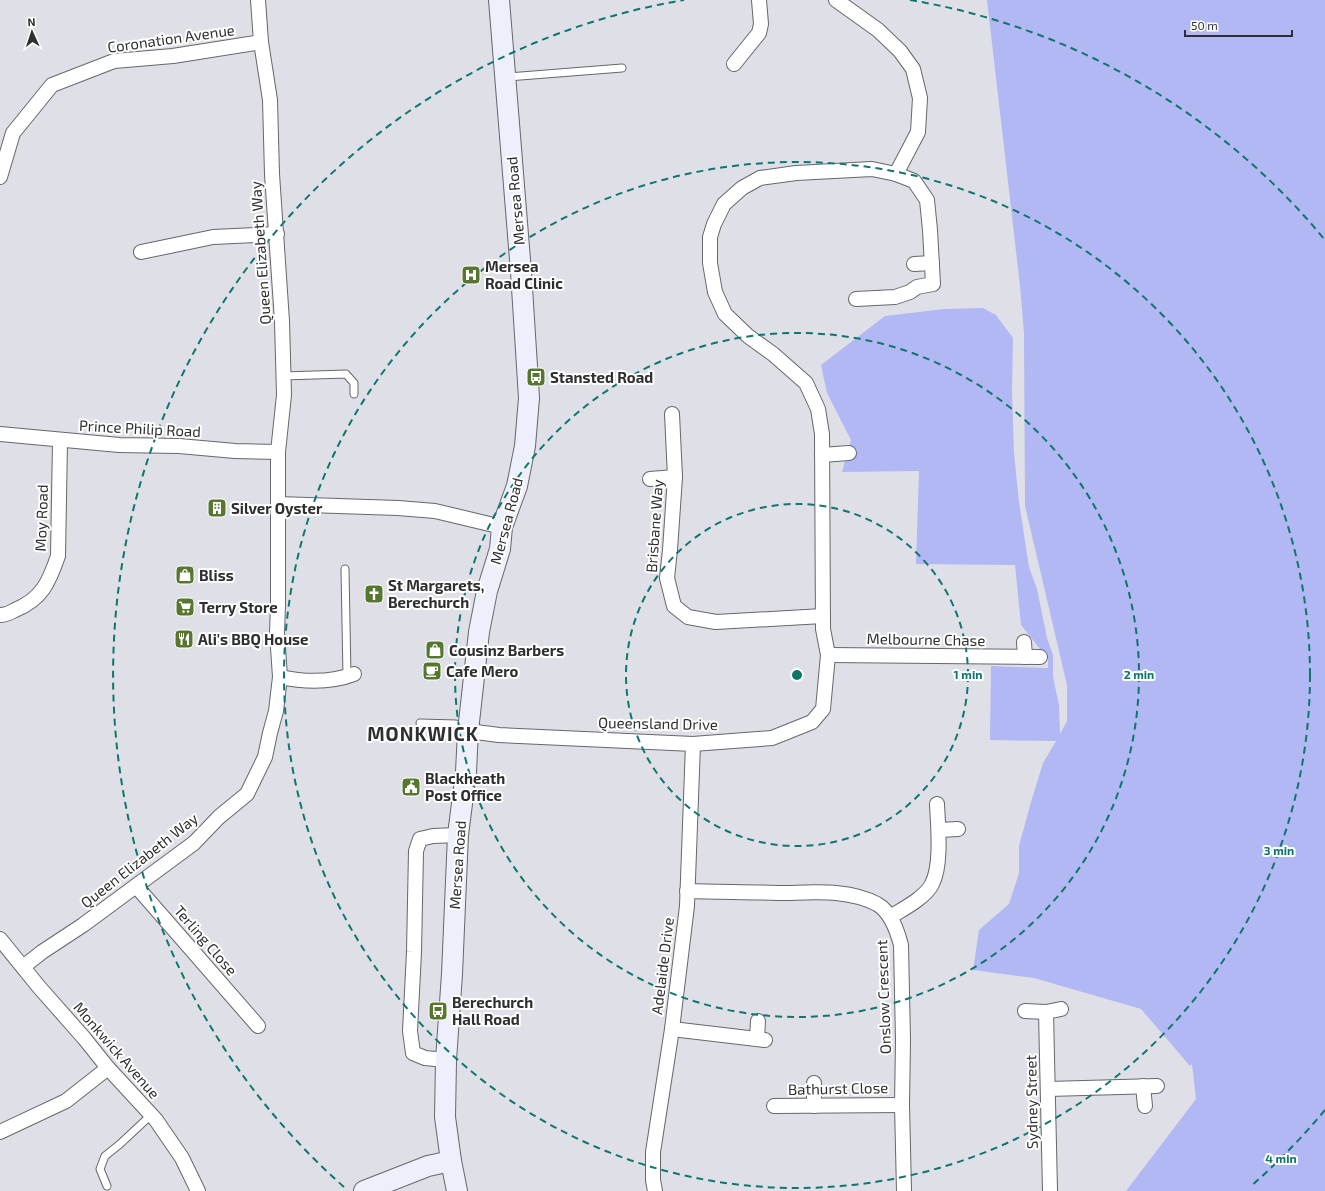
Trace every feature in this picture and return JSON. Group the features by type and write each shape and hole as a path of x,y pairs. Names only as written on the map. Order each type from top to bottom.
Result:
{"main road":[{"name":"Mersea Road","path":"457,1191 445,1117 446,1060 452,974 458,835 466,772 468,731 479,632 487,591 500,549 502,527 517,486 525,446 529,398 521,272 499,0"},
{"path":"364,1191 428,1166 451,1161"}],"street":[{"name":"Queen Elizabeth Way","path":"23,967 42,952 83,925 194,843 219,817 247,794 265,757 276,710 280,677 277,633 278,452 284,395 282,321 272,174 270,100 261,42 258,0"},
{"path":"734,64 759,33 761,24 759,0"},
{"path":"842,2 878,30 900,50 913,69 920,98 918,132 896,174"},
{"name":"Coronation Avenue","path":"0,176 13,133 52,85 114,61 173,56 261,42"},
{"name":"Queensland Drive","path":"468,731 499,735 693,744 772,738 812,722 823,708 828,655 823,629 822,434 818,409 806,383 748,336 725,314 715,292 710,263 710,237 714,224 724,204 742,188 760,178 796,173 872,169 896,174 914,181 927,200 933,284 917,287 910,292 895,297 856,299"},
{"path":"141,252 213,237 277,234"},
{"path":"914,264 932,263"},
{"name":"Brisbane Way","path":"672,414 675,477 667,578 674,606 688,617 716,622 823,616"},
{"name":"Prince Philip Road","path":"0,434 60,441 119,445 179,446 234,451 278,452"},
{"name":"Moy Road","path":"0,615 5,615 27,605 41,593 52,574 58,556 60,441"},
{"path":"822,455 850,453"},
{"path":"650,479 675,477"},
{"path":"278,504 398,508 435,511 502,527"},
{"path":"1024,642 1025,657"},
{"name":"Melbourne Chase","path":"828,655 1040,657"},
{"path":"280,677 298,680 337,679 350,676"},
{"name":"Adelaide Drive","path":"655,1191 653,1180 653,1152 672,1029 687,906 693,744"},
{"path":"890,917 917,900 932,885 938,862 939,830 937,804"},
{"path":"939,830 958,829"},
{"path":"446,1060 425,1058 413,1052 410,1031 414,952 416,851 420,839 433,836 458,835"},
{"name":"Terling Close","path":"136,886 254,1017"},
{"name":"Onslow Crescent","path":"687,891 826,892 858,897 878,905 890,917 897,931 901,945 904,1191"},
{"name":"Monkwick Avenue","path":"0,939 108,1068 150,1115 182,1158 198,1191"},
{"path":"1025,1011 1046,1012 1061,1010"},
{"name":"Sydney Street","path":"1046,1012 1050,1191"},
{"path":"672,1029 761,1039 758,1021"},
{"path":"0,1132 66,1101 108,1068"},
{"path":"814,1083 814,1106"},
{"path":"1048,1089 1150,1086 1145,1106"},
{"name":"Bathurst Close","path":"774,1106 902,1105"}],"lane":[{"path":"505,78 622,68"},
{"path":"283,376 346,374 354,383 354,394"},
{"path":"345,569 350,676"},
{"path":"420,722 456,724 468,731"},
{"path":"107,1186 100,1169 104,1156 120,1144 150,1115"}],"shaded area":[{"path":"987,0 1325,0 1325,1191 1126,1191 1196,1099 1192,1064 1190,1066 1141,1009 1034,978 973,970 979,930 1009,904 1019,873 1019,846 1031,802 1043,763 1056,741 990,740 991,666 1048,668 1048,659 1021,625 1015,565 916,564 919,471 842,472 851,440 827,393 821,365 885,316 944,309 983,308 996,315 1013,338 1012,391 1014,453 1019,502 1029,567 1037,589 1047,638 1053,655 1053,677 1059,705 1060,734 1067,721 1067,685 1025,506 1024,334 1020,286"}],"place":[{"name":"Mersea Road Clinic","path":"471,275"},
{"name":"Stansted Road","path":"536,377"},
{"name":"Silver Oyster","path":"217,508"},
{"name":"Bliss","path":"185,575"},
{"name":"St Margarets, Berechurch","path":"374,594"},
{"name":"Terry Store","path":"185,607"},
{"name":"Ali's BBQ House","path":"184,639"},
{"name":"Cousinz Barbers","path":"435,650"},
{"name":"Cafe Mero","path":"432,671"},
{"name":"Blackheath Post Office","path":"411,787"},
{"name":"Berechurch Hall Road","path":"438,1011"}],"district":[{"name":"MONKWICK","path":"423,733"}]}
